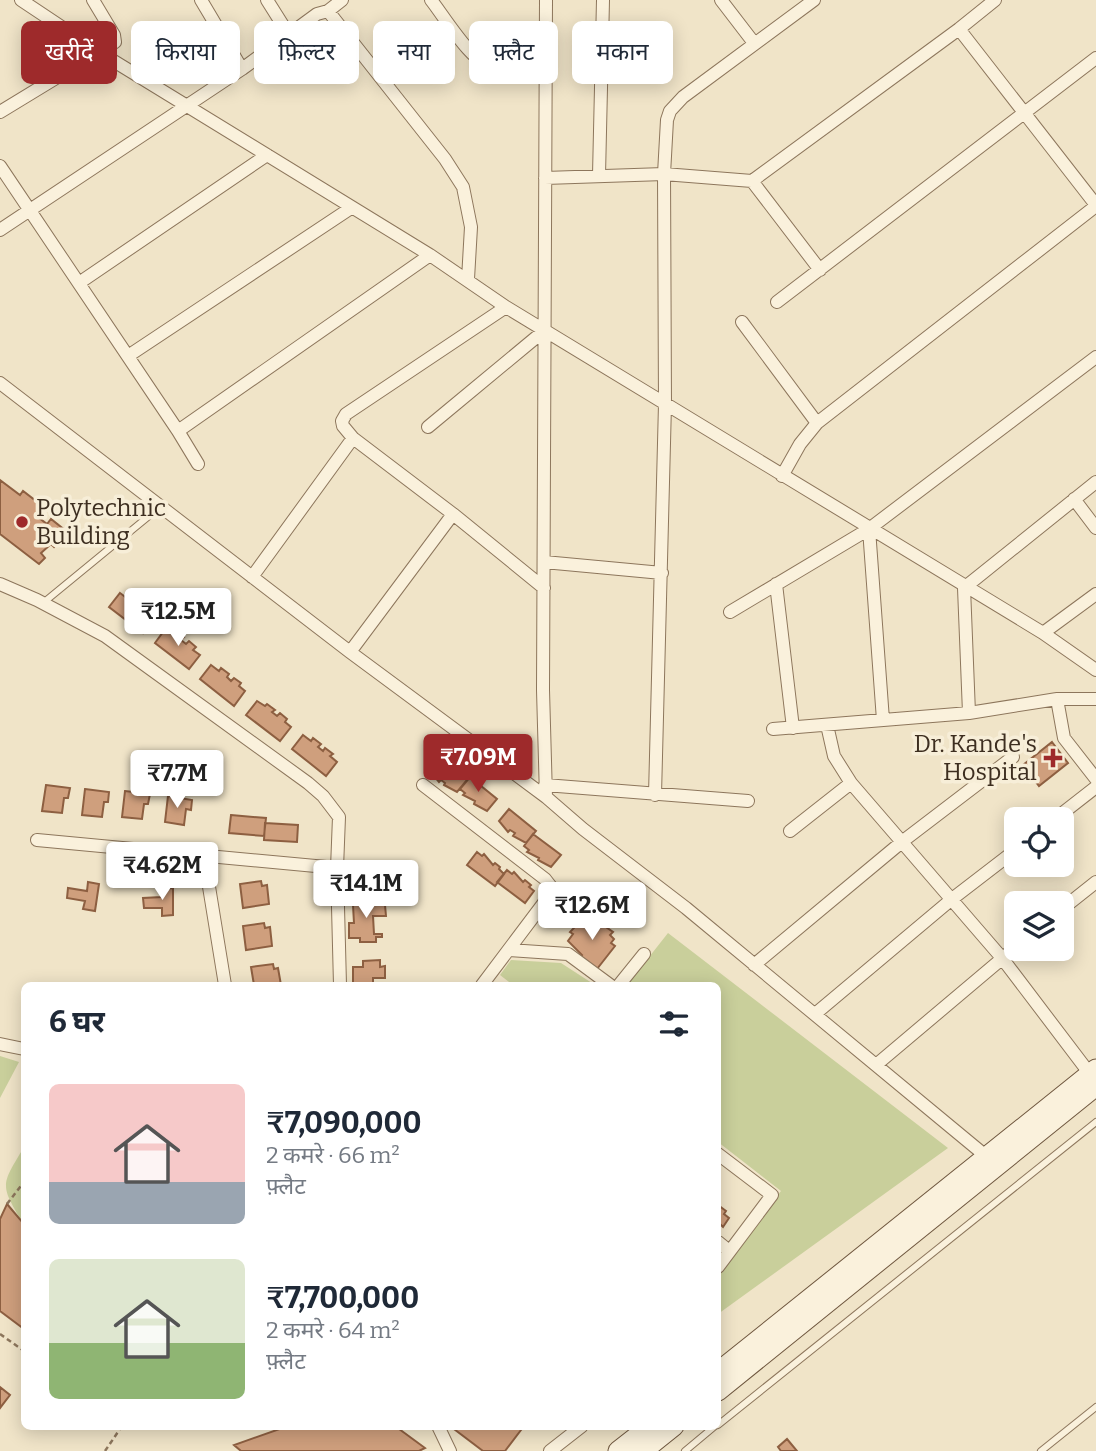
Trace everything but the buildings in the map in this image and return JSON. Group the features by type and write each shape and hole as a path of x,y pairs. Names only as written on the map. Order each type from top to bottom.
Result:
{"street":[{"path":"21,0 52,21"},
{"path":"93,0 106,21"},
{"path":"201,0 242,69"},
{"path":"267,0 280,21"},
{"path":"309,21 342,0"},
{"path":"431,0 469,49"},
{"path":"546,0 546,21"},
{"path":"599,175 603,0"},
{"path":"721,0 754,43"},
{"path":"655,795 662,573 665,404 664,174 667,120 670,111 684,97 814,0"},
{"path":"545,178 664,174 752,181 995,0"},
{"path":"328,11 437,148 463,187 471,227 468,279"},
{"path":"782,476 800,444 817,423 1094,198 959,29"},
{"path":"777,302 1096,58"},
{"path":"0,230 254,60"},
{"path":"117,63 430,255 506,307 964,588 1043,633 1096,670"},
{"path":"0,112 46,84"},
{"path":"545,791 546,84"},
{"path":"79,282 267,155"},
{"path":"0,166 198,464"},
{"path":"752,181 820,270"},
{"path":"128,356 351,208"},
{"path":"178,431 430,255"},
{"path":"506,307 346,414 342,421 353,438 544,588"},
{"path":"743,322 817,423"},
{"path":"428,427 545,331"},
{"path":"730,612 869,529 1096,357"},
{"path":"0,383 351,652 545,791 583,829 686,908 987,1157"},
{"path":"252,577 353,438"},
{"path":"964,588 1096,482"},
{"path":"1074,499 1096,528"},
{"path":"351,652 453,514"},
{"path":"869,529 883,720"},
{"path":"544,562 662,573"},
{"path":"0,584 105,636 323,796 339,817 337,868 340,982"},
{"path":"776,584 793,728"},
{"path":"964,588 969,713"},
{"path":"1043,633 1096,594"},
{"path":"773,729 969,713 1057,699 1096,699"},
{"path":"1057,699 1064,738 1096,779"},
{"path":"827,725 834,756 851,783 1002,958 1094,1076"},
{"path":"754,965 903,841 1013,757"},
{"path":"790,831 851,783"},
{"path":"423,785 545,879 552,888 552,892 489,982"},
{"path":"1070,807 1096,787"},
{"path":"545,791 748,801"},
{"path":"37,840 337,868"},
{"path":"204,856 225,982"},
{"path":"815,1014 1004,859"},
{"path":"1074,899 1096,882"},
{"path":"509,950 568,954 607,982"},
{"path":"621,982 644,954"},
{"path":"876,1065 1002,958"},
{"path":"0,1044 21,1048"},
{"path":"721,1370 987,1157 1094,1076"},
{"path":"721,1388 1094,1076"},
{"path":"721,1156 772,1195 721,1263"},
{"path":"721,1244 729,1251"},
{"path":"441,1430 450,1451"},
{"path":"550,1451 577,1430"},
{"path":"618,1451 645,1430"},
{"path":"643,1451 669,1430"}],"lane":[{"path":"43,603 160,507"},
{"path":"721,1421 1096,1122"},
{"path":"1041,1451 1096,1407"},
{"path":"684,1451 710,1430"}],"path":[{"path":"7,1204 21,1186"},
{"path":"0,1334 21,1349"},
{"path":"105,1451 119,1430"}],"green space":[{"path":"668,933 948,1148 721,1312 721,1265 781,1191 721,1144 721,982 629,982"},
{"path":"511,960 561,963 590,982 509,982 500,975"},
{"path":"0,1056 19,1062 0,1098"},
{"path":"21,1152 21,1220 7,1193 10,1170"}],"place":[{"name":"Polytechnic Building","path":"22,522"},
{"name":"Dr. Kande's Hospital","path":"1053,758"}]}
